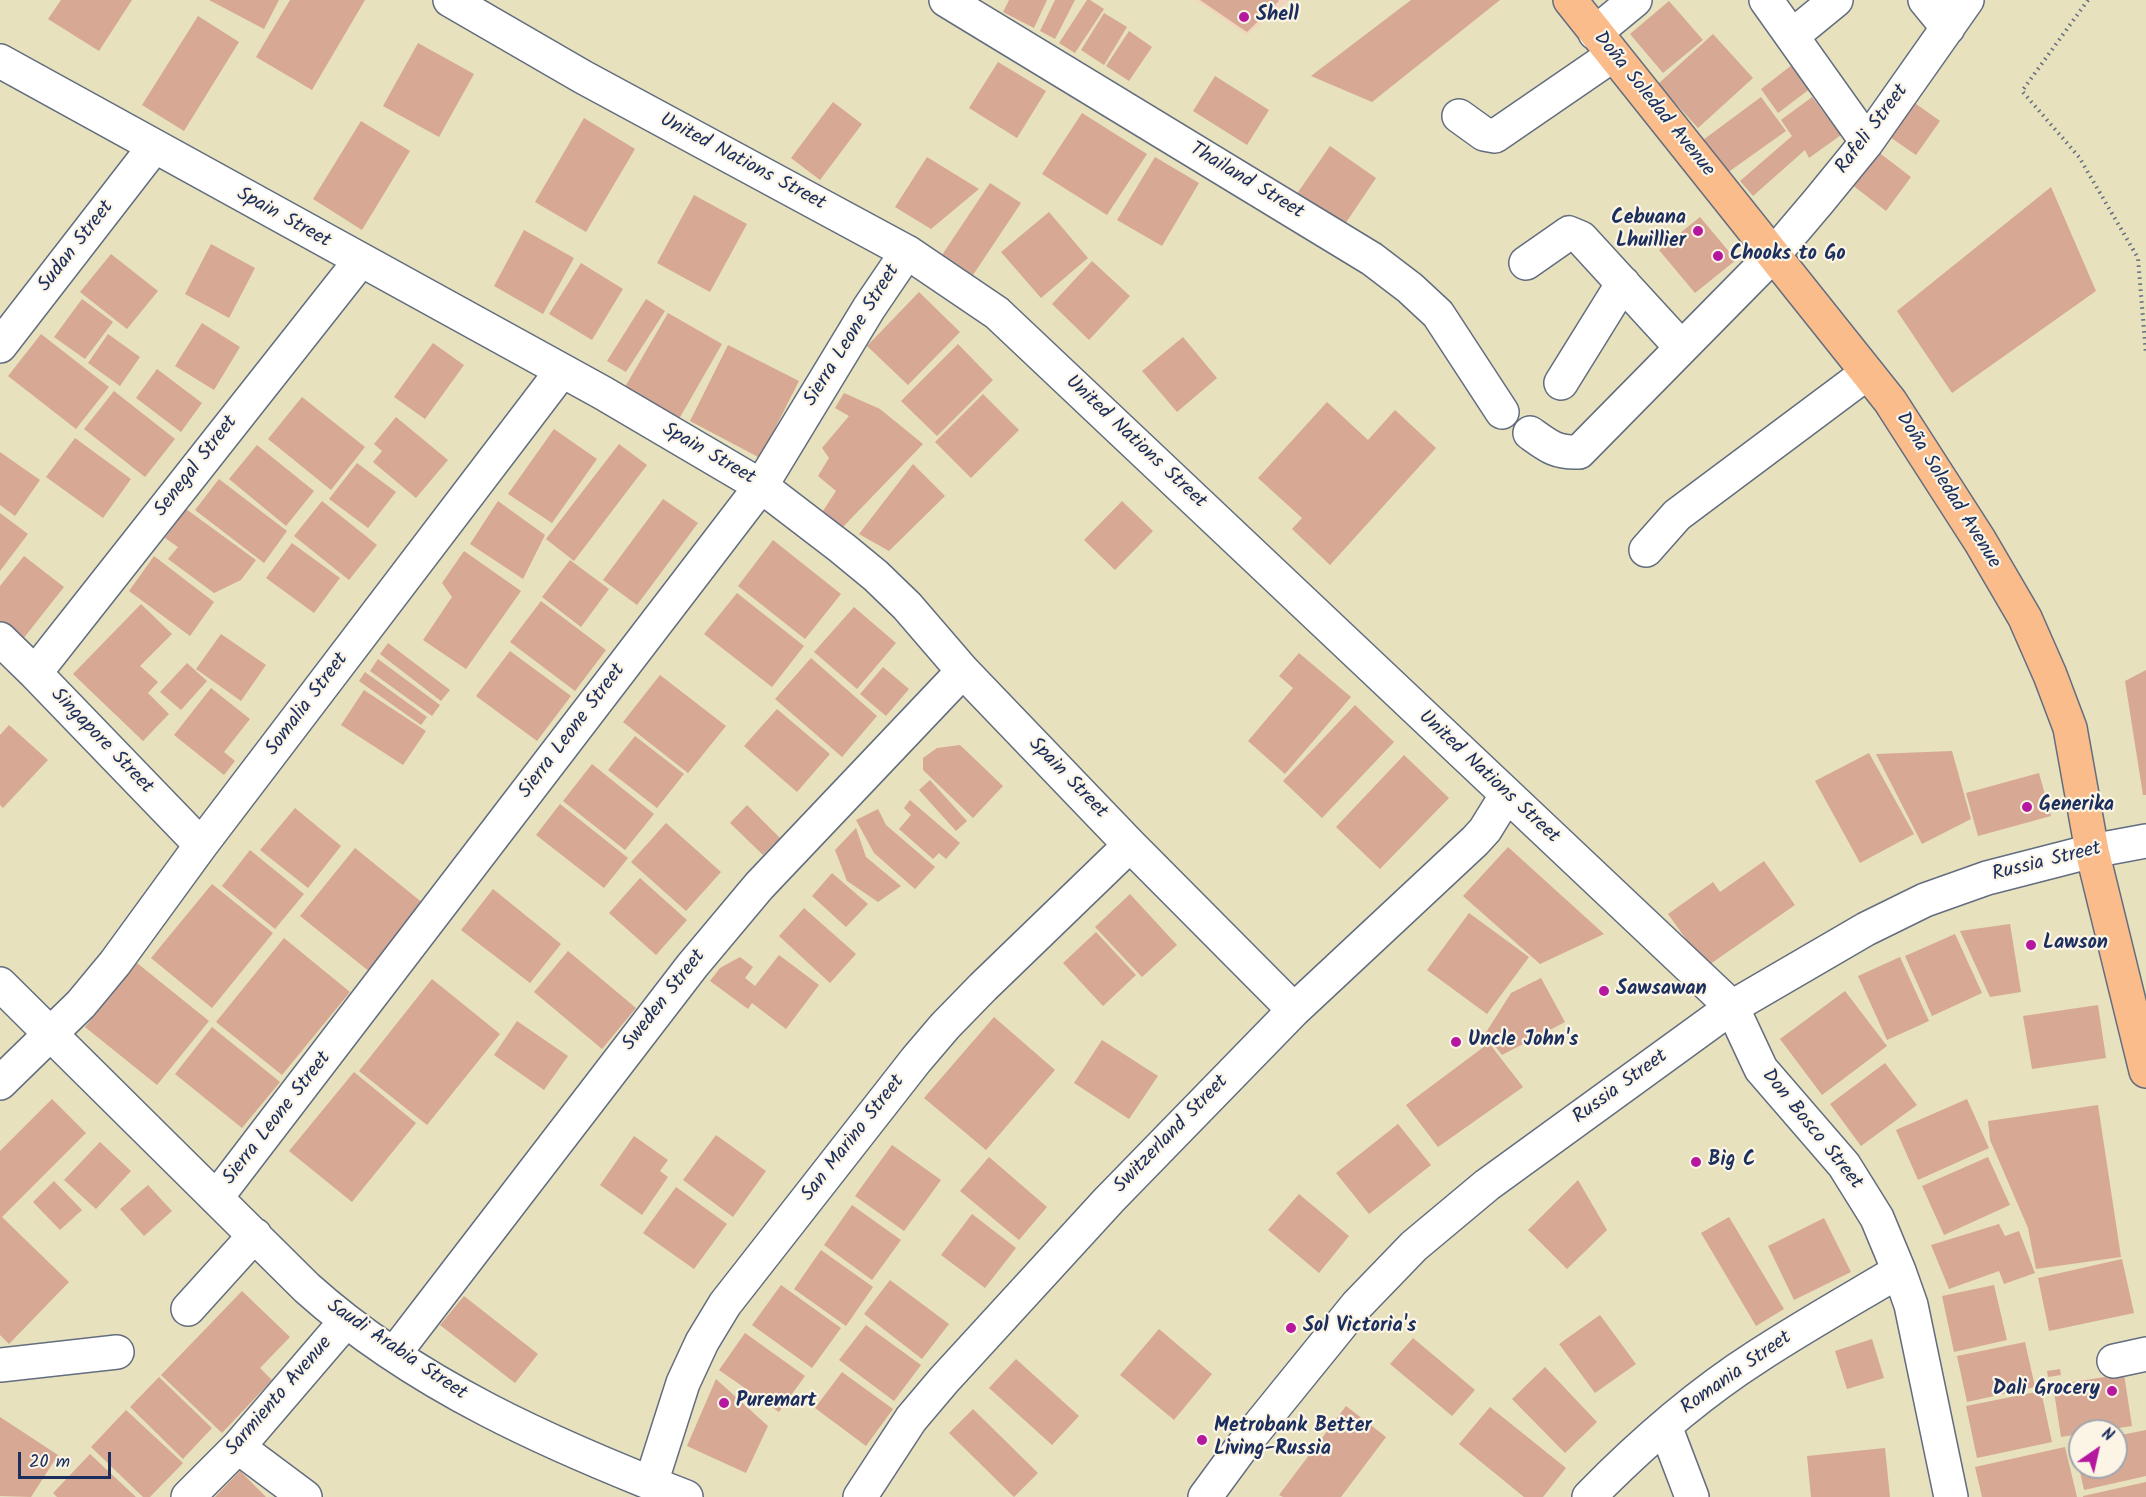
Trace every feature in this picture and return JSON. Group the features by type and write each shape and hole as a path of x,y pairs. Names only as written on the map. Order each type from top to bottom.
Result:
{"main road":[{"name":"Doña Soledad Avenue","path":"1570,0 1890,401 1980,541 2025,618 2070,728 2092,851 2144,1051"}],"street":[{"name":"United Nations Street","path":"450,0 583,77 907,252 997,313 1732,1007"},
{"name":"Thailand Street","path":"946,0 992,12 1382,266 1438,314 1502,412"},
{"path":"1459,116 1484,134 1495,136 1604,44 1635,0"},
{"path":"1766,0 1867,142"},
{"path":"1792,36 1836,0"},
{"path":"1925,0 1948,28"},
{"name":"Rafeli Street","path":"1530,433 1553,450 1566,453 1579,452 1773,255 1867,142 1967,0"},
{"name":"Spain Street","path":"0,61 561,372 603,393 761,486 842,548 907,606 963,671 1130,845 1294,1010"},
{"name":"Sudan Street","path":"0,346 154,147"},
{"path":"1526,263 1569,233 1581,238 1681,347"},
{"name":"Sierra Leone Street","path":"216,1198 761,486 869,308 907,252"},
{"name":"Senegal Street","path":"35,673 360,261"},
{"path":"1562,383 1623,283"},
{"name":"Somalia Street","path":"0,1083 81,1004 115,963 201,845 561,372"},
{"path":"1646,550 1677,515 1867,373"},
{"name":"Singapore Street","path":"0,639 201,845"},
{"name":"Sweden Street","path":"394,1354 692,966 752,894 963,671"},
{"name":"Switzerland Street","path":"860,1497 911,1419 1109,1200 1294,1010 1475,842 1506,796"},
{"name":"Russia Street","path":"1205,1497 1240,1448 1357,1305 1414,1246 1487,1185 1732,1007 1866,929 1925,900 1987,878 2092,851 2146,841"},
{"name":"San Marino Street","path":"651,1484 683,1383 702,1342 724,1304 945,1026 1130,845"},
{"name":"Saudi Arabia Street","path":"0,984 307,1287 346,1321 445,1387 493,1412 550,1440 686,1497"},
{"name":"Don Bosco Street","path":"1732,1007 1761,1069 1844,1165 1877,1218 1899,1270 1915,1324 1951,1497"},
{"path":"188,1309 255,1235"},
{"name":"Romania Street","path":"1589,1497 1665,1426 1757,1356 1899,1270"},
{"name":"Sarmiento Avenue","path":"188,1497 238,1446 346,1321"},
{"path":"0,1365 117,1352"},
{"path":"2114,1361 2146,1353"},
{"path":"1665,1426 1692,1497"},
{"path":"238,1446 305,1497"}],"path":[{"path":"2088,0 2022,91 2079,157 2138,258 2146,355"}],"shaded area":[{"name":"Shell","path":"1196,0 1289,0 1247,35"}],"building":[{"path":"61,0 132,0 99,51 48,19"},
{"path":"209,0 279,0 264,29"},
{"path":"290,0 365,0 312,90 256,57"},
{"path":"1009,0 1047,0 1034,28 1003,12"},
{"path":"1055,0 1075,0 1055,39 1040,31"},
{"path":"1087,0 1104,9 1075,53 1059,43"},
{"name":"Shell","path":"1200,0 1278,0 1279,1 1247,32"},
{"path":"1411,0 1500,0 1372,102 1311,76"},
{"path":"1669,1 1703,40 1663,73 1630,34"},
{"path":"1104,13 1127,27 1104,65 1081,50"},
{"path":"198,16 239,42 184,131 142,105"},
{"path":"1129,31 1152,47 1129,81 1106,66"},
{"path":"1713,34 1753,78 1698,128 1658,84"},
{"path":"418,43 474,74 439,137 383,106"},
{"path":"1797,61 1815,85 1778,113 1761,89"},
{"path":"998,62 1046,91 1017,138 969,108"},
{"path":"1215,76 1269,110 1247,145 1193,111"},
{"path":"1761,97 1786,131 1727,173 1703,140"},
{"path":"1812,97 1841,135 1809,158 1805,150 1753,196 1740,181 1792,136 1781,120"},
{"path":"1912,101 1940,121 1916,155 1887,135"},
{"path":"833,102 862,124 820,180 791,158"},
{"path":"1082,113 1147,154 1107,215 1042,174"},
{"path":"584,118 635,149 586,232 535,202"},
{"path":"361,121 410,151 362,230 313,199"},
{"path":"1330,146 1376,178 1341,230 1294,198"},
{"path":"1877,151 1911,177 1886,211 1851,184"},
{"path":"927,157 979,189 931,229 895,207"},
{"path":"1155,157 1199,183 1162,246 1117,220"},
{"path":"990,183 1021,203 973,275 942,255"},
{"path":"2051,187 2096,291 1952,393 1897,311"},
{"path":"694,195 747,224 710,292 657,263"},
{"path":"1049,212 1088,258 1041,298 1001,252"},
{"path":"1700,217 1736,260 1695,293 1659,250"},
{"path":"524,230 574,258 543,314 494,286"},
{"path":"211,244 255,268 229,318 185,294"},
{"path":"111,254 158,291 127,329 80,292"},
{"path":"1092,261 1130,296 1089,340 1052,304"},
{"path":"581,263 623,289 592,340 549,314"},
{"path":"919,292 960,332 908,385 867,346"},
{"path":"82,299 113,322 85,359 54,337"},
{"path":"646,299 665,311 626,372 607,361"},
{"path":"668,313 722,344 679,419 625,387"},
{"path":"202,323 240,347 214,390 175,366"},
{"path":"41,334 109,387 76,429 8,376"},
{"path":"108,334 140,357 120,386 88,363"},
{"path":"1183,337 1217,378 1177,412 1142,371"},
{"path":"433,343 464,365 425,419 394,397"},
{"path":"958,344 993,380 937,436 901,401"},
{"path":"728,345 799,381 760,458 690,421"},
{"path":"157,369 202,403 181,432 136,398"},
{"path":"114,391 175,439 145,477 84,429"},
{"path":"844,393 880,409 923,444 841,529 819,517 836,491 818,476 829,458 822,448 849,416 835,408"},
{"path":"983,394 1019,430 971,478 935,442"},
{"path":"302,397 365,447 331,490 268,439"},
{"path":"1327,402 1368,440 1395,410 1436,448 1330,565 1292,529 1302,518 1258,478"},
{"path":"396,417 448,460 416,498 373,462 382,451 374,444"},
{"path":"554,429 597,459 552,523 508,494"},
{"path":"75,438 131,479 103,518 46,477"},
{"path":"619,444 647,465 574,561 546,539"},
{"path":"257,445 314,491 286,526 229,479"},
{"path":"0,452 40,480 15,516 0,505"},
{"path":"357,463 396,492 368,528 329,499"},
{"path":"913,464 945,496 889,551 859,534"},
{"path":"219,479 287,531 264,563 195,510"},
{"path":"663,499 698,523 637,605 603,580"},
{"path":"322,501 377,545 349,580 294,536"},
{"path":"498,501 545,535 523,579 470,544"},
{"path":"1122,501 1153,531 1115,570 1084,540"},
{"path":"186,509 256,560 241,580 214,593 168,559 178,547 165,538"},
{"path":"0,513 28,534 0,571"},
{"path":"773,540 841,594 805,639 738,586"},
{"path":"292,543 340,578 314,613 266,578"},
{"path":"464,551 521,591 466,669 423,640 452,597 442,583"},
{"path":"24,556 64,587 19,644 0,629 0,586"},
{"path":"154,556 214,602 190,636 129,591"},
{"path":"570,560 609,589 581,627 542,597"},
{"path":"737,593 804,646 772,687 704,634"},
{"path":"541,601 606,650 575,691 510,642"},
{"path":"141,604 172,634 140,666 158,682 148,693 169,714 143,741 73,674"},
{"path":"854,607 896,643 857,689 814,652"},
{"path":"221,634 266,665 241,701 196,669"},
{"path":"388,643 450,690 441,701 380,654"},
{"path":"510,651 571,696 537,741 476,696"},
{"path":"1299,653 1351,697 1285,774 1248,741 1293,688 1279,676"},
{"path":"811,658 877,716 842,757 775,699"},
{"path":"378,659 440,705 432,716 370,671"},
{"path":"187,663 207,681 181,710 160,692"},
{"path":"883,667 909,689 886,716 860,694"},
{"path":"2146,670 2146,795 2143,795 2125,681"},
{"path":"365,672 427,717 421,725 359,681"},
{"path":"660,675 726,726 688,773 623,722"},
{"path":"211,688 250,719 224,752 235,761 224,775 174,735"},
{"path":"364,690 426,731 403,765 341,725"},
{"path":"1355,705 1394,742 1322,818 1283,781"},
{"path":"777,709 830,754 797,792 744,746"},
{"path":"9,725 48,760 3,808 0,805 0,735"},
{"path":"635,736 684,774 657,808 608,770"},
{"path":"960,745 1003,786 973,818 923,770 923,758 937,748"},
{"path":"1952,751 1971,819 1922,844 1876,754"},
{"path":"1869,753 1914,834 1860,863 1815,781"},
{"path":"1404,755 1449,798 1380,869 1336,827"},
{"path":"592,764 654,814 625,850 563,801"},
{"path":"2039,773 2051,816 1978,836 1966,793"},
{"path":"930,780 967,821 956,831 919,790"},
{"path":"910,800 960,843 946,859 939,853 933,859 899,829 911,815 904,808"},
{"path":"560,804 628,858 604,888 536,835"},
{"path":"747,805 780,838 763,855 730,823"},
{"path":"295,808 341,846 308,888 260,850"},
{"path":"878,809 886,825 935,867 915,889 874,853 856,820"},
{"path":"666,823 721,872 686,911 631,862"},
{"path":"856,828 866,857 901,886 878,902 847,881 835,850"},
{"path":"1508,847 1604,934 1540,964 1463,896"},
{"path":"355,848 424,904 370,972 300,916"},
{"path":"250,850 304,894 275,929 222,886"},
{"path":"1764,861 1795,905 1706,967 1668,914 1713,882 1720,892"},
{"path":"832,873 868,904 846,927 812,896"},
{"path":"640,878 687,920 656,955 609,913"},
{"path":"212,884 273,933 212,1008 151,958"},
{"path":"493,889 561,944 530,983 461,930"},
{"path":"1130,894 1177,945 1142,977 1095,927"},
{"path":"804,908 856,954 830,983 779,936"},
{"path":"1469,913 1529,957 1487,1014 1427,970"},
{"path":"2010,924 2021,992 1990,997 1960,931"},
{"path":"1096,932 1136,975 1103,1006 1063,963"},
{"path":"1955,934 1982,993 1932,1016 1905,956"},
{"path":"284,938 350,992 282,1075 216,1022"},
{"path":"568,951 636,1008 602,1049 534,992"},
{"path":"779,955 819,985 786,1029 752,1003 748,1009 710,981 720,968 740,957 753,967 745,978 755,986"},
{"path":"1900,957 1929,1021 1887,1040 1858,976"},
{"path":"137,963 209,1021 157,1085 85,1027"},
{"path":"1541,978 1565,1022 1502,1055 1485,1034 1511,993"},
{"path":"432,979 500,1034 427,1125 359,1071"},
{"path":"1845,991 1887,1046 1822,1095 1780,1039"},
{"path":"2098,1005 2106,1058 2032,1069 2023,1016"},
{"path":"994,1017 1055,1070 986,1150 924,1098"},
{"path":"517,1021 568,1056 544,1090 494,1055"},
{"path":"212,1027 280,1082 242,1128 175,1074"},
{"path":"1102,1040 1158,1076 1129,1119 1074,1083"},
{"path":"1489,1043 1523,1087 1438,1147 1406,1105"},
{"path":"1885,1063 1917,1105 1861,1146 1830,1104"},
{"path":"354,1072 416,1123 352,1202 289,1151"},
{"path":"52,1099 86,1133 2,1217 69,1282 9,1344 0,1335 0,1151"},
{"path":"1967,1099 1989,1148 1918,1180 1896,1130"},
{"path":"2098,1105 2121,1257 2036,1269 2028,1228 1990,1140 1988,1121"},
{"path":"1398,1124 1431,1165 1369,1214 1336,1173"},
{"path":"716,1135 766,1171 733,1217 683,1180"},
{"path":"634,1136 668,1160 660,1171 668,1177 642,1215 600,1185"},
{"path":"100,1142 131,1171 96,1209 64,1180"},
{"path":"892,1145 941,1180 904,1231 855,1196"},
{"path":"989,1157 1047,1207 1019,1240 960,1191"},
{"path":"1988,1157 2010,1205 1944,1235 1922,1186"},
{"path":"1578,1180 1607,1230 1567,1269 1528,1230"},
{"path":"54,1181 82,1210 60,1230 33,1202"},
{"path":"148,1185 172,1211 144,1236 120,1209"},
{"path":"676,1187 727,1224 694,1269 643,1233"},
{"path":"1299,1194 1349,1236 1319,1273 1268,1230"},
{"path":"852,1205 901,1240 872,1280 824,1245"},
{"path":"972,1214 1016,1248 985,1288 941,1255"},
{"path":"1729,1217 1784,1309 1756,1326 1701,1233"},
{"path":"1824,1218 1851,1272 1794,1300 1768,1246"},
{"path":"1999,1224 2005,1236 2019,1231 2035,1273 2004,1284 1999,1271 1949,1289 1931,1245"},
{"path":"821,1250 873,1287 846,1326 794,1289"},
{"path":"2122,1259 2134,1313 2049,1331 2038,1278"},
{"path":"890,1280 949,1324 922,1359 864,1314"},
{"path":"781,1285 841,1328 812,1368 752,1325"},
{"path":"1994,1285 2007,1340 1954,1352 1942,1296"},
{"path":"242,1291 290,1337 260,1368 272,1380 222,1433 161,1375"},
{"path":"464,1296 538,1354 515,1383 440,1325"},
{"path":"1600,1315 1636,1364 1595,1393 1559,1344"},
{"path":"866,1325 921,1365 894,1401 839,1360"},
{"path":"1159,1329 1212,1374 1174,1420 1120,1375"},
{"path":"745,1333 805,1376 779,1412 719,1370"},
{"path":"1413,1338 1475,1390 1452,1416 1390,1364"},
{"path":"1872,1339 1884,1378 1847,1389 1835,1351"},
{"path":"2025,1342 2035,1387 1967,1402 1957,1356"},
{"path":"1016,1359 1079,1416 1052,1445 989,1388"},
{"path":"1545,1367 1597,1422 1565,1453 1512,1399"},
{"path":"2060,1369 2061,1375 2048,1377 2047,1371"},
{"path":"842,1372 893,1409 866,1446 815,1408"},
{"path":"2124,1374 2132,1426 2128,1427 2128,1419 2068,1419 2068,1436 2061,1437 2053,1385"},
{"path":"159,1377 212,1428 183,1459 130,1407"},
{"name":"Puremart","path":"716,1379 768,1426 746,1473 687,1446"},
{"path":"2041,1391 2052,1442 1977,1458 1966,1406"},
{"path":"1346,1406 1386,1437 1341,1497 1283,1497 1279,1495"},
{"path":"1490,1407 1566,1468 1543,1497 1524,1497 1459,1444"},
{"path":"973,1409 1038,1473 1014,1497 949,1433"},
{"path":"126,1410 183,1463 150,1497 143,1497 91,1447"},
{"path":"0,1417 58,1455 31,1497 0,1496"},
{"path":"2146,1430 2146,1476 2084,1490 2082,1479 2128,1479 2128,1434"},
{"path":"2065,1447 2068,1460 2068,1479 2073,1479 2077,1497 1982,1497 1975,1467"},
{"path":"1885,1448 1890,1497 1811,1497 1807,1456"},
{"path":"90,1454 136,1497 57,1497 53,1493"},
{"path":"240,1471 266,1497 215,1497"},
{"path":"2146,1482 2146,1497 2083,1497 2083,1496"}],"place":[{"name":"Shell","path":"1244,17"},
{"name":"Cebuana Lhuillier","path":"1698,231"},
{"name":"Chooks to Go","path":"1718,256"},
{"name":"Generika","path":"2027,807"},
{"name":"Lawson","path":"2031,945"},
{"name":"Sawsawan","path":"1604,991"},
{"name":"Uncle John's","path":"1456,1042"},
{"name":"Big C","path":"1696,1162"},
{"name":"Sol Victoria's","path":"1291,1328"},
{"name":"Dali Grocery","path":"2112,1391"},
{"name":"Puremart","path":"724,1403"},
{"name":"Metrobank Better Living-Russia","path":"1202,1440"}]}
